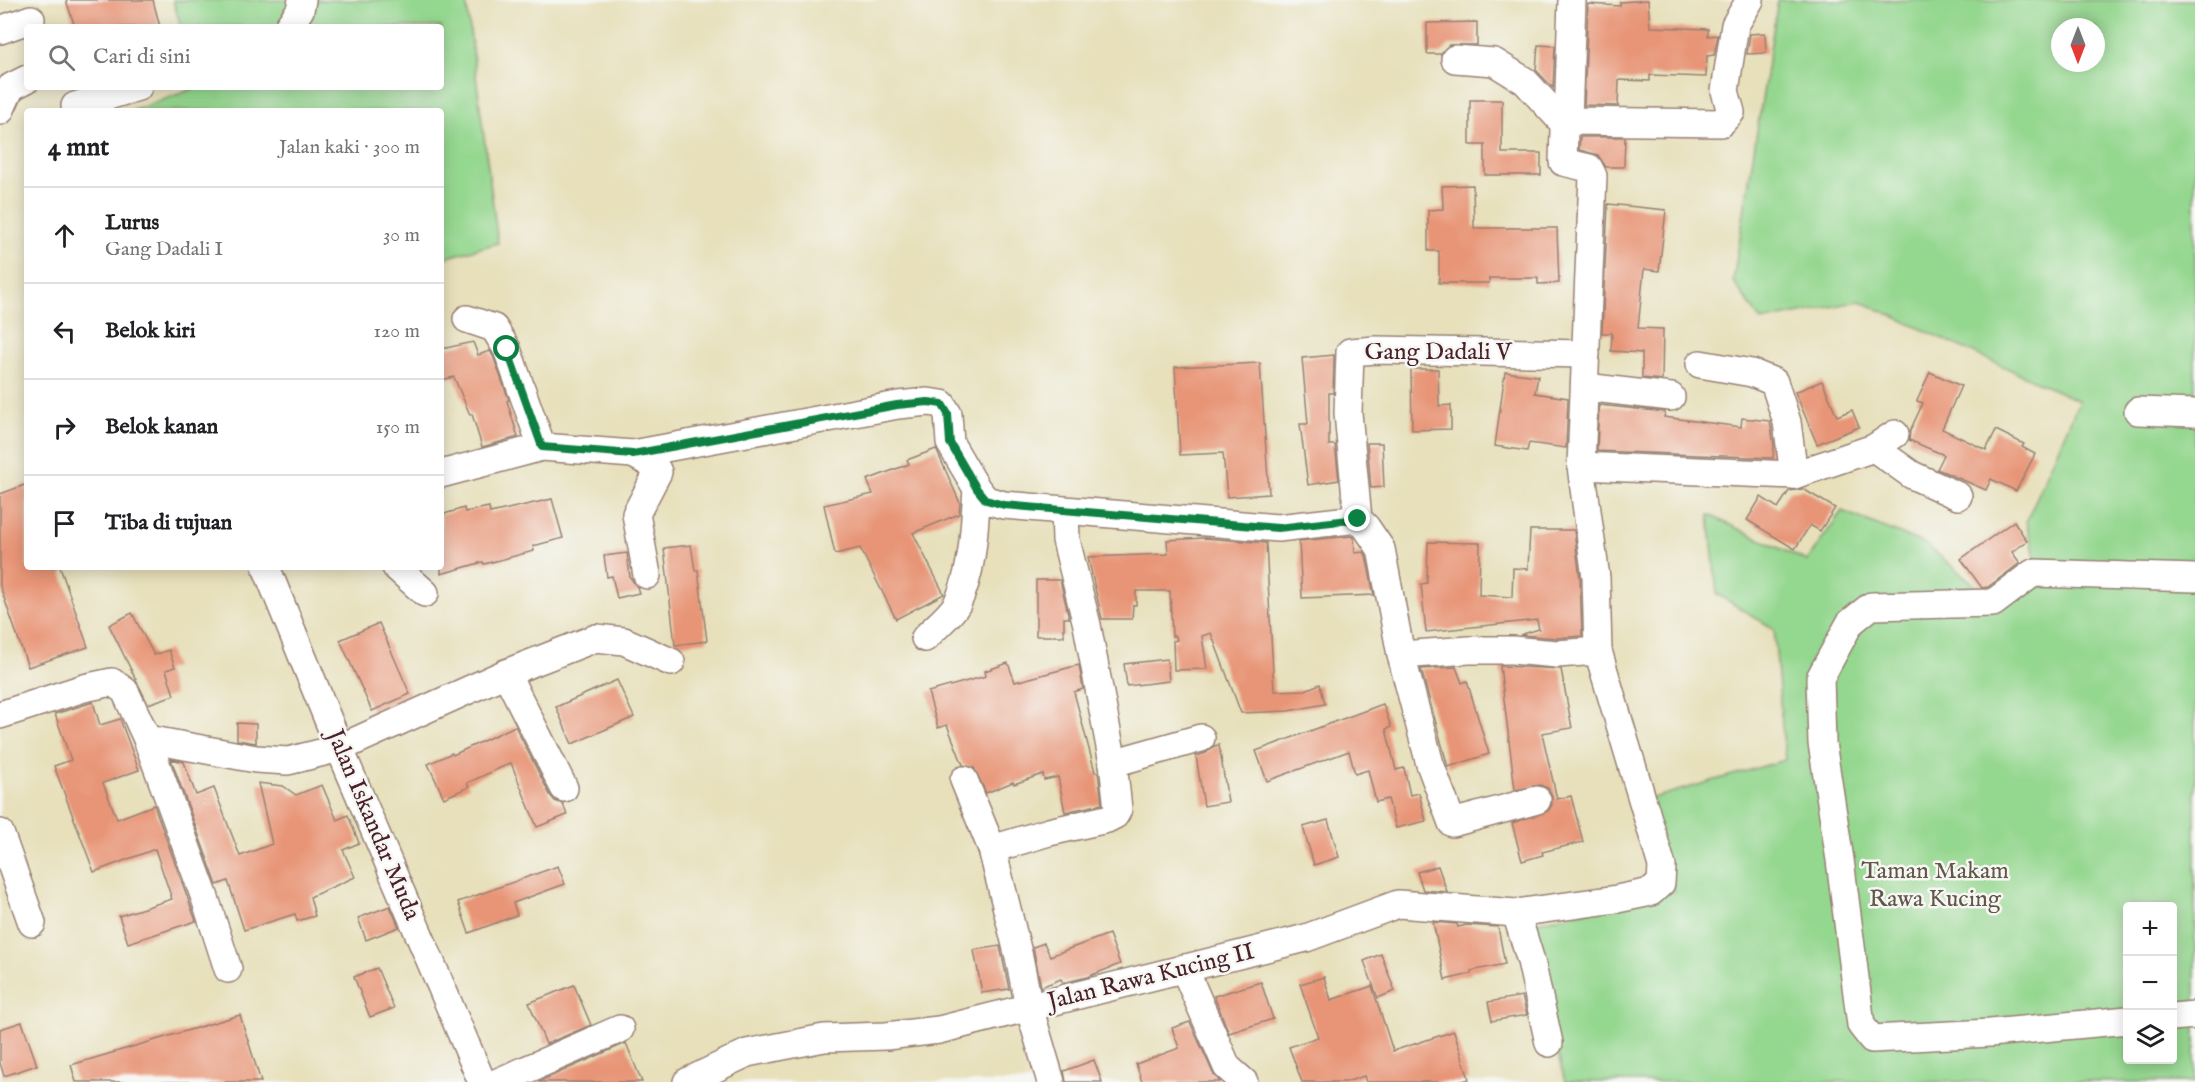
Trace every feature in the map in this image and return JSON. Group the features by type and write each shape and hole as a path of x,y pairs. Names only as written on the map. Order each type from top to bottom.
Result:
{"street":[{"path":"290,24 300,10 302,0"},
{"path":"1567,124 1572,0"},
{"path":"1455,59 1494,62 1525,81 1567,124 1721,123 1731,112 1725,91 1735,25 1750,0"},
{"path":"0,30 31,15"},
{"path":"0,111 11,87 24,81"},
{"path":"72,101 124,90"},
{"name":"Jalan Rawa Kucing II","path":"687,1082 747,1053 824,1038 886,1036 939,1030 1306,938 1398,904 1516,913 1651,892 1661,883 1662,866 1598,651 1596,578 1581,466 1593,176 1589,168 1563,162 1564,130 1567,124"},
{"path":"467,319 494,328 507,349 542,447"},
{"name":"Gang Dadali V","path":"1358,519 1348,413 1350,352 1376,350 1586,354"},
{"path":"1700,364 1752,374 1774,381 1787,422 1794,475"},
{"path":"1585,387 1671,397"},
{"path":"444,473 542,447 633,454 897,405 928,402 942,404 948,414 950,443 977,489 986,500 1004,505 1278,528 1358,519 1381,549 1401,655 1430,764 1452,823 1537,800"},
{"path":"2138,411 2195,413"},
{"path":"1581,466 1794,475 1884,441 1912,475 1958,496"},
{"path":"633,454 655,466 658,472 636,514 647,575"},
{"path":"925,638 956,606 965,582 971,554 977,489"},
{"path":"992,849 1049,832 1107,819 1115,815 1118,809 1113,763 1087,625 1065,540 1065,511"},
{"name":"Jalan Iskandar Muda","path":"267,570 482,1082"},
{"path":"399,570 425,592"},
{"path":"2123,1020 1990,1033 1872,1039 1861,1025 1840,860 1822,743 1820,678 1850,623 1871,606 1993,603 2033,573 2195,578"},
{"path":"147,739 256,759 288,761 340,748 506,673 596,638 624,641 670,662"},
{"path":"1401,655 1469,650 1512,650 1557,654 1598,651"},
{"path":"506,673 564,788"},
{"path":"0,715 84,688 112,682 125,691 147,739 205,898 228,969"},
{"path":"1113,763 1201,738"},
{"path":"964,780 992,849 1029,1007 1051,1082"},
{"path":"0,833 32,923"},
{"path":"1516,913 1531,961 1549,1043"},
{"path":"1185,968 1227,1067 1244,1082"},
{"path":"2177,1017 2195,1015"},
{"path":"498,1082 620,1029"}],"green space":[{"path":"173,0 466,0 498,243 444,258 444,108 140,108 190,90 444,90 444,24 180,24"},
{"name":"Taman Makam Rawa Kucing","path":"1778,0 2195,0 2195,1082 1565,1082 1524,925 1674,891 1646,800 1785,760 1774,629 1717,594 1709,515 1807,561 1842,511 1925,544 1985,593 2036,560 2026,522 2079,401 1860,301 1761,321 1733,281"}],"building":[{"path":"66,0 153,0 159,24 74,24"},
{"path":"1648,0 1650,27 1708,29 1708,36 1718,35 1714,55 1707,56 1706,77 1650,75 1650,81 1619,80 1618,106 1584,105 1588,4 1620,6 1620,2"},
{"path":"1477,22 1477,45 1449,45 1441,54 1427,54 1427,23"},
{"path":"1765,33 1766,53 1747,54 1750,34"},
{"path":"1538,45 1555,46 1553,88 1536,70"},
{"path":"1470,100 1502,100 1502,153 1541,153 1541,175 1485,175 1485,145 1470,145"},
{"path":"1580,137 1625,137 1624,167 1606,167 1598,155 1579,150"},
{"path":"1473,185 1474,228 1557,228 1559,283 1538,284 1538,278 1489,278 1489,283 1439,283 1439,251 1428,251 1428,210 1443,209 1442,186"},
{"path":"1608,204 1666,210 1659,271 1644,269 1638,328 1663,329 1662,380 1642,378 1642,353 1611,351 1612,333 1602,333"},
{"path":"473,342 478,355 490,351 509,400 507,401 518,437 482,447 472,414 470,415 454,377 444,379 444,348"},
{"path":"1334,355 1333,393 1329,393 1329,445 1335,445 1339,480 1308,485 1300,424 1308,424 1302,358"},
{"path":"1260,363 1269,494 1227,497 1223,453 1180,455 1175,367"},
{"path":"1411,369 1438,369 1439,406 1451,405 1451,429 1412,430"},
{"path":"1505,372 1538,376 1535,393 1568,398 1566,448 1529,443 1527,451 1495,446"},
{"path":"1930,372 1961,386 1942,429 1986,450 1996,430 2024,444 2022,447 2035,454 2016,491 1991,479 1986,490 1937,469 1944,455 1909,440 1910,431 1923,403 1917,401"},
{"path":"1822,381 1837,416 1852,410 1859,427 1817,444 1795,392"},
{"path":"1599,405 1665,412 1664,417 1741,427 1742,418 1770,421 1774,446 1773,458 1597,451"},
{"path":"1367,443 1382,443 1384,487 1371,488"},
{"path":"936,449 960,503 959,514 913,533 944,594 896,619 860,548 835,554 824,505 873,494 867,480 909,464 907,460"},
{"path":"24,485 24,570 61,570 88,647 28,667 0,586 0,494"},
{"path":"1803,489 1835,508 1820,531 1810,525 1795,549 1747,520 1761,497 1778,508 1789,491"},
{"path":"552,499 563,538 533,546 534,551 441,574 441,570 444,570 444,514 464,508 465,512 489,507 490,513"},
{"path":"2014,521 2027,541 2012,552 2020,563 1988,587 1982,588 1961,559"},
{"path":"1530,530 1574,530 1580,579 1582,636 1557,638 1520,635 1539,629 1537,620 1426,632 1421,584 1427,583 1428,542 1480,543 1479,595 1512,597 1513,568 1528,569"},
{"path":"1352,536 1355,553 1364,552 1366,555 1374,595 1302,598 1299,541"},
{"path":"1205,538 1266,543 1274,691 1305,690 1320,684 1325,704 1288,711 1241,713 1211,633 1202,636 1207,669 1174,670 1173,641 1177,640 1176,636 1172,636 1170,591 1136,591 1136,605 1133,605 1132,619 1102,619 1088,557 1168,554 1167,540"},
{"path":"691,545 695,570 698,570 707,641 675,645 664,548"},
{"path":"627,553 630,577 639,593 617,598 612,576 607,577 604,556"},
{"path":"1036,580 1060,580 1069,618 1064,618 1064,636 1036,636"},
{"path":"132,613 154,655 169,650 175,667 166,670 174,695 148,704 109,625"},
{"path":"379,623 410,694 372,711 340,640"},
{"path":"1167,659 1169,681 1127,686 1124,664"},
{"path":"1008,663 1015,682 1079,665 1083,689 1074,692 1095,772 1098,772 1102,804 1065,812 1058,777 1044,780 1043,774 1014,784 1013,782 986,793 974,768 963,765 947,725 938,728 928,692 986,676 985,671"},
{"path":"1500,666 1561,669 1572,728 1542,733 1557,799 1571,796 1583,842 1542,852 1543,855 1522,861 1512,823 1548,811 1552,805 1552,796 1548,788 1540,785 1515,790"},
{"path":"1456,667 1462,683 1467,681 1489,754 1448,767 1421,669"},
{"path":"617,680 634,717 572,744 556,707"},
{"path":"93,702 100,725 120,719 139,770 103,783 117,819 154,805 196,921 128,943 119,916 172,899 155,849 94,872 54,766 71,760 55,714"},
{"path":"1383,704 1391,727 1386,729 1396,770 1404,768 1410,795 1419,793 1426,821 1396,828 1388,799 1376,802 1368,770 1355,774 1349,751 1267,781 1256,751"},
{"path":"237,723 256,724 256,743 237,740"},
{"path":"515,726 550,795 555,801 563,804 567,815 537,827 511,763 467,783 469,787 444,798 428,764"},
{"path":"1219,745 1228,802 1204,806 1196,756"},
{"path":"171,759 184,762 196,795 214,788 240,856 272,844 258,783 283,786 296,795 322,785 337,820 348,815 359,843 343,850 355,877 310,897 315,916 297,921 295,914 244,930 228,881 217,885"},
{"path":"1328,820 1339,857 1314,865 1303,827"},
{"path":"558,866 565,884 513,903 517,915 469,933 458,902"},
{"path":"1438,866 1447,892 1423,890 1417,872"},
{"path":"390,906 399,927 366,940 358,918"},
{"path":"1433,922 1457,924 1458,927 1466,925 1498,927 1505,964 1471,971 1471,974 1445,980"},
{"path":"1109,934 1120,964 1087,977 1063,983 1061,979 1041,987 1033,947 1044,943 1050,956"},
{"path":"1000,946 1009,989 982,993 974,950"},
{"path":"1381,954 1395,991 1378,998 1364,961"},
{"path":"377,968 394,1008 370,1017 354,977"},
{"path":"1324,977 1331,1000 1372,986 1393,1051 1454,1031 1469,1079 1459,1082 1366,1082 1364,1076 1346,1082 1302,1082 1289,1047 1318,1037 1300,984"},
{"path":"1261,982 1273,1019 1229,1033 1214,996"},
{"path":"574,985 591,1025 546,1044 529,1003"},
{"path":"1522,996 1527,1015 1492,1021 1488,1002"},
{"path":"240,1015 261,1082 76,1082 71,1065"},
{"path":"22,1022 37,1065 4,1076 0,1063 0,1029"},
{"path":"1190,1022 1213,1073 1220,1082 1142,1082 1136,1064 1179,1048 1172,1028"},
{"path":"626,1043 642,1082 538,1082"},
{"path":"1094,1060 1102,1082 1066,1082 1064,1071"}],"route":[{"path":"507,349 542,447 633,454 897,405 928,402 942,404 948,414 950,443 977,489 986,500 1004,505 1278,528 1358,519"}]}
